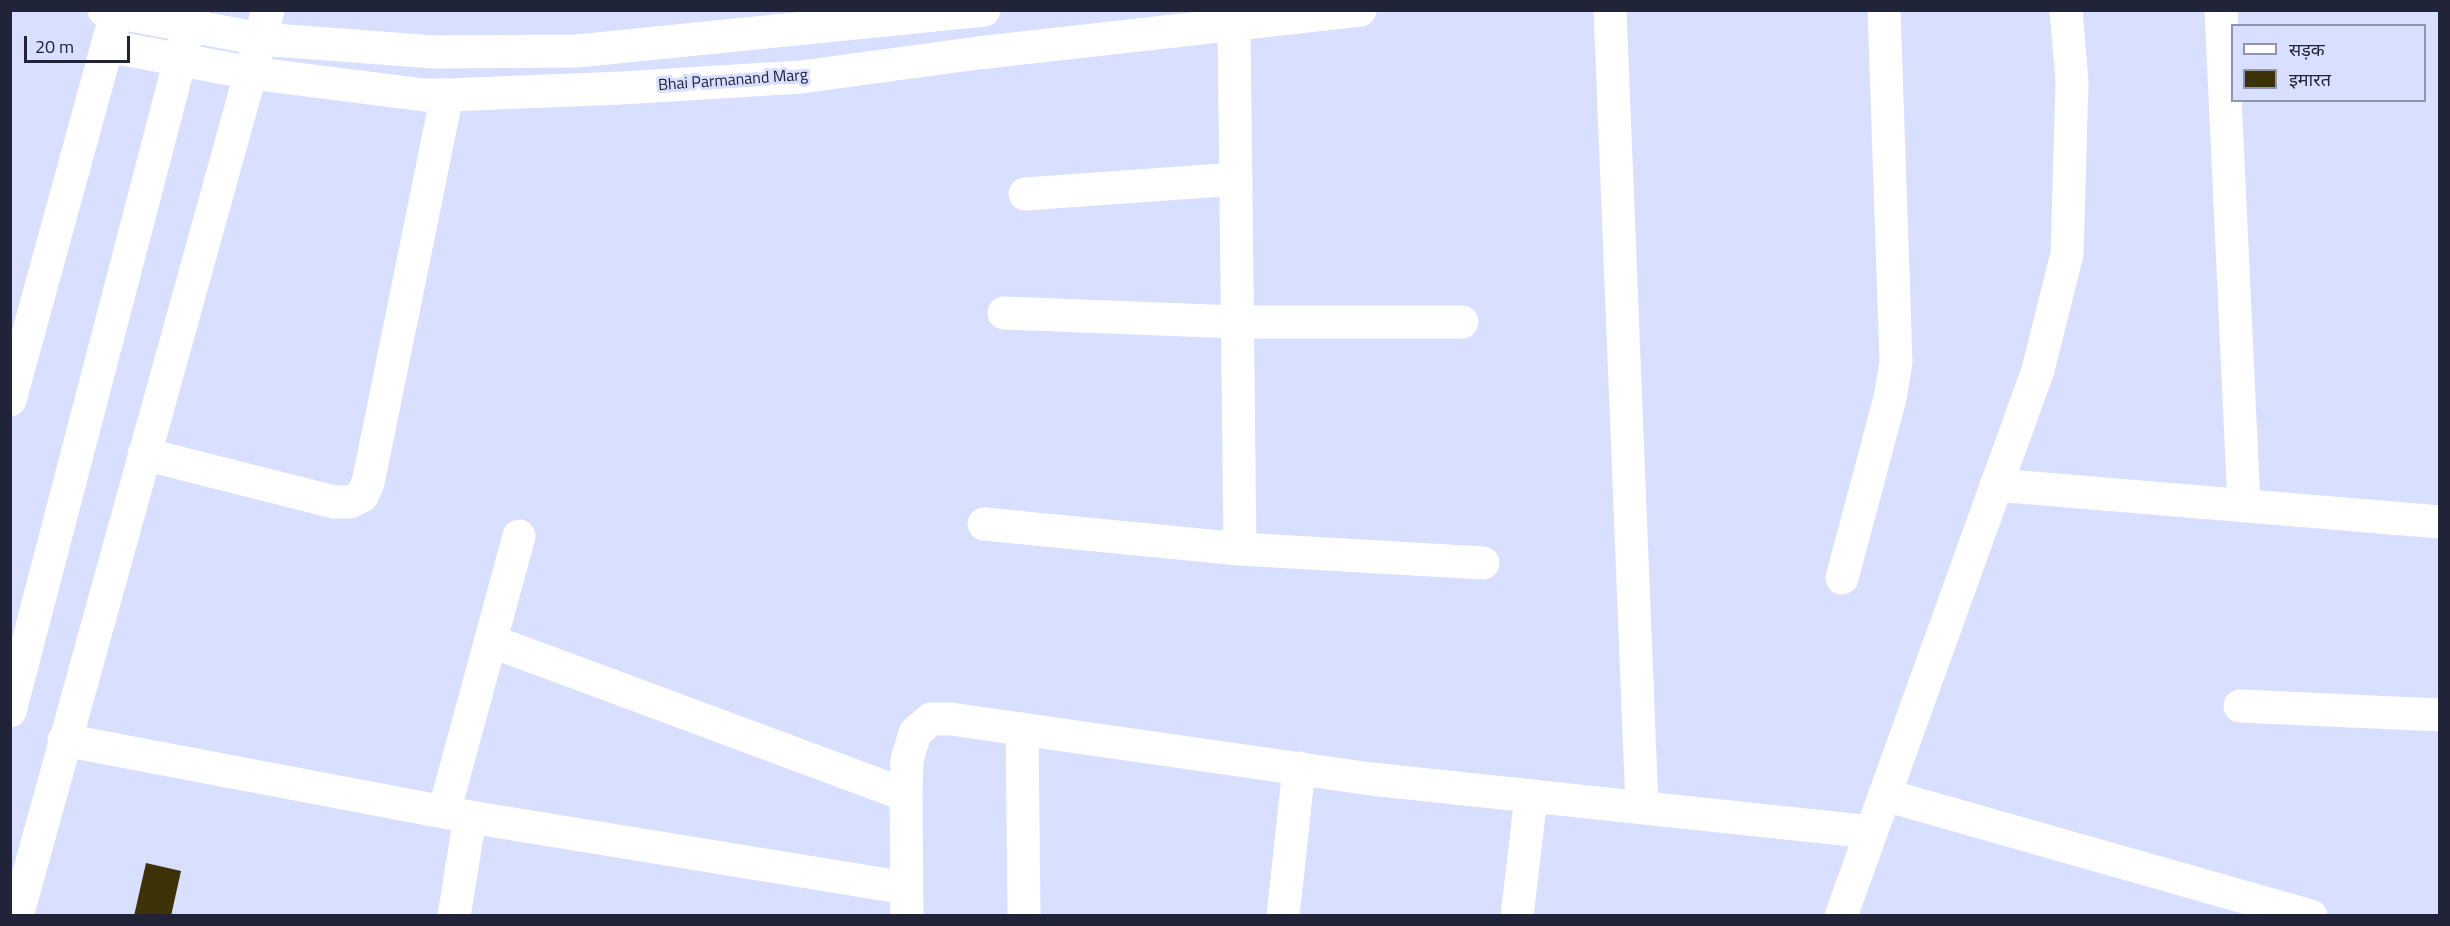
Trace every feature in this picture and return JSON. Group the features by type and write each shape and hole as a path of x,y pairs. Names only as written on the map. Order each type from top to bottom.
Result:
{"street":[{"path":"10,711 194,10"},
{"path":"10,400 107,46 112,12 264,25 434,52 577,51 984,10"},
{"name":"Bhai Parmanand Marg","path":"107,46 251,73 424,95 447,95 622,88 801,77 978,53 1360,10"},
{"path":"1610,10 1642,807"},
{"path":"1842,578 1890,398 1896,362 1884,10"},
{"path":"1841,915 2038,370 2067,254 2072,82 2066,10"},
{"path":"2221,10 2244,506"},
{"path":"1234,24 1240,549"},
{"path":"17,915 264,25"},
{"path":"144,454 333,501 350,502 362,496 368,483 447,95"},
{"path":"1025,194 1236,179"},
{"path":"1005,313 1237,322 1462,322"},
{"path":"1996,485 2439,522"},
{"path":"984,524 1240,549 1484,563"},
{"path":"454,915 457,815 490,641 519,536"},
{"path":"490,641 906,795"},
{"path":"2240,706 2439,715"},
{"path":"64,740 906,902 907,760 915,733 931,719 951,719 1299,768 1531,797 1871,831"},
{"path":"1022,729 1024,915"},
{"path":"1282,915 1299,768"},
{"path":"1884,795 2311,915"},
{"path":"1517,915 1531,797"}],"building":[{"path":"146,863 181,871 171,916 134,916"}]}
